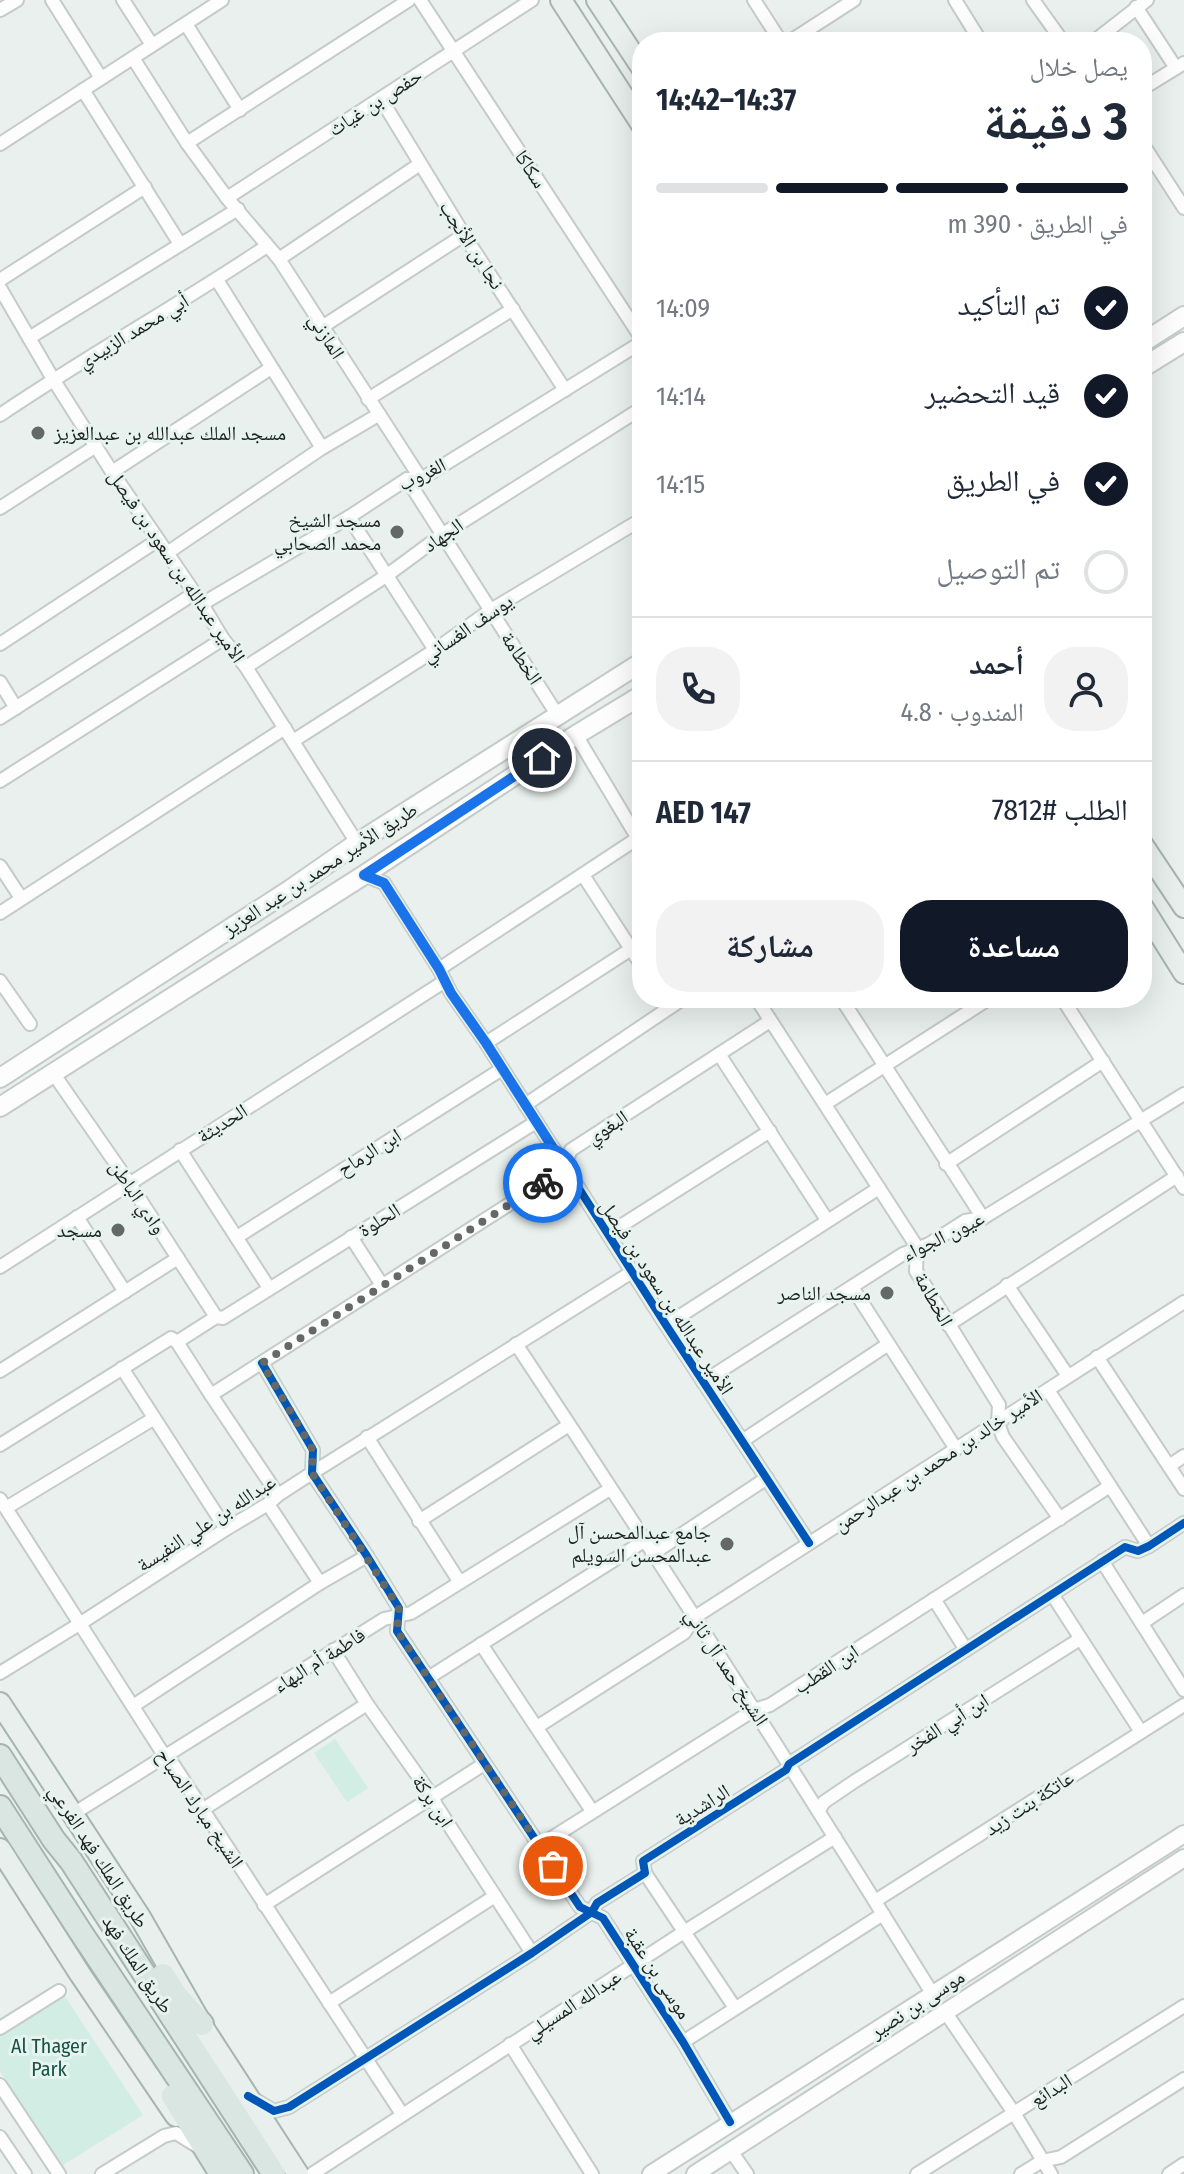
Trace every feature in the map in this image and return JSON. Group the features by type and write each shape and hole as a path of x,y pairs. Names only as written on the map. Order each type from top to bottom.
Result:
{"highway":[{"name":"طريق الملك فهد","path":"0,1756 274,2174"},
{"name":"طريق الملك فهد","path":"0,1807 242,2174"},
{"path":"71,1861 104,1892 177,1997 202,2024"},
{"path":"80,1931 99,1974 220,2174"}],"main road":[{"path":"561,0 632,110"},
{"path":"597,0 632,53"},
{"path":"1152,337 1184,316"},
{"path":"1152,362 1184,342"},
{"name":"طريق الأمير محمد بن عبد العزيز","path":"0,1078 357,843 632,668"},
{"name":"طريق الأمير محمد بن عبد العزيز","path":"0,1107 364,875 576,735 632,707"},
{"path":"1152,859 1184,907"},
{"path":"1152,922 1184,973"},
{"name":"طريق الملك فهد الفرعي","path":"0,1703 140,1917 202,2024 298,2174"},
{"path":"1,1854 82,1978 197,2146 220,2174"}],"street":[{"path":"0,10 17,0"},
{"path":"52,0 101,78"},
{"path":"123,0 152,45"},
{"path":"196,0 204,12"},
{"path":"0,144 222,0"},
{"path":"187,143 409,0"},
{"name":"سكاكا","path":"420,0 632,326"},
{"name":"حفص بن غياث","path":"223,194 381,99 532,0"},
{"path":"754,0 775,32"},
{"path":"804,32 854,0"},
{"path":"955,0 975,32"},
{"path":"1033,0 1056,32"},
{"path":"1106,32 1141,4 1180,65 1152,83"},
{"path":"186,24 240,110"},
{"name":"المازني","path":"133,58 223,194 279,259 421,479"},
{"path":"83,90 180,244"},
{"name":"نجا بن الأنجب","path":"381,99 464,235 565,390"},
{"path":"1152,158 1184,208"},
{"path":"279,259 420,164"},
{"path":"0,280 145,187"},
{"path":"29,338 238,209"},
{"path":"322,327 464,235"},
{"name":"أبي محمد الزبيدي","path":"0,415 267,246"},
{"path":"217,280 322,448"},
{"name":"الأمير عبدالله بن سعود بن فيصل","path":"0,288 112,472 223,639 246,667 357,843"},
{"path":"368,399 513,309"},
{"name":"الغروب","path":"0,718 198,598 349,517 407,479 421,479 632,347"},
{"path":"112,472 271,368"},
{"name":"الجهاد","path":"246,667 386,576 443,534 632,414"},
{"path":"167,553 322,448 378,415"},
{"path":"0,508 96,446"},
{"name":"الخطامة","path":"407,479 558,716"},
{"path":"349,517 435,650"},
{"name":"يوسف الغساني","path":"293,741 435,650 491,610 632,525"},
{"path":"0,644 158,540"},
{"path":"0,781 223,639"},
{"path":"0,682 16,708"},
{"path":"0,913 285,728"},
{"path":"576,735 632,828"},
{"path":"439,969 632,846"},
{"path":"0,866 21,898"},
{"name":"الأمير عبدالله بن سعود بن فيصل","path":"364,875 384,883 809,1543"},
{"path":"583,875 632,939"},
{"path":"486,1043 632,949"},
{"path":"0,981 30,1024"},
{"name":"الحديثة","path":"0,1267 445,981"},
{"path":"525,1105 659,1008"},
{"name":"الخطامة","path":"762,1008 917,1247 916,1271 999,1405 998,1423 1003,1437 1060,1519"},
{"path":"847,1008 983,1218"},
{"path":"825,1104 975,1008"},
{"path":"948,1325 1007,1285 1180,1182 1069,1008"},
{"name":"البغوي","path":"211,1395 561,1171 571,1150 770,1021"},
{"path":"719,1054 827,1220"},
{"path":"946,1164 1103,1061"},
{"name":"ابن الرماح","path":"237,1237 502,1069"},
{"name":"وادي الباطن","path":"53,1073 220,1317"},
{"name":"عيون الجواء","path":"703,1382 917,1247 929,1244 965,1221 983,1218 1184,1094"},
{"name":"الحلوة","path":"0,1445 171,1338 177,1342 269,1288 536,1122"},
{"path":"608,1234 770,1131"},
{"path":"180,1150 269,1288"},
{"path":"666,1325 879,1188"},
{"path":"77,1217 125,1292"},
{"path":"351,1237 382,1285"},
{"path":"0,1371 178,1258"},
{"name":"عبدالله بن علي النفيسة","path":"0,1673 367,1437 632,1272"},
{"path":"1007,1285 1068,1376"},
{"path":"852,1287 956,1449"},
{"name":"الأمير خالد بن محمد بن عبدالرحمن","path":"537,1727 684,1633 695,1617 1184,1302"},
{"path":"177,1342 273,1499 320,1583"},
{"name":"الشيخ حمد آل ثاني","path":"516,1344 819,1810 932,1993"},
{"path":"742,1441 887,1345"},
{"path":"1097,1357 1184,1489"},
{"name":"موسى بن عقبة","path":"262,1363 313,1450 312,1473 399,1608 397,1631 580,1907 603,1918 730,2122"},
{"path":"122,1368 226,1529"},
{"path":"1048,1390 1149,1546"},
{"path":"3,1504 153,1419"},
{"path":"419,1521 569,1425"},
{"path":"367,1437 459,1581"},
{"path":"1169,1466 1184,1456"},
{"path":"652,1554 767,1478"},
{"name":"ابن القطب","path":"539,1846 754,1710 770,1705 1110,1486"},
{"name":"فاطمة أم البهاء","path":"73,1814 384,1619 411,1613 610,1489"},
{"name":"الشيخ مبارك الصباح","path":"3,1504 162,1752 167,1755 402,2114"},
{"name":"الراشدية","path":"248,2096 274,2111 289,2107 592,1912 597,1903 645,1873 643,1861 786,1770 789,1764 1102,1561 1125,1547 1138,1551 1149,1546 1184,1523"},
{"path":"428,1678 644,1541"},
{"path":"133,1706 320,1583 367,1556"},
{"path":"1102,1561 1184,1690"},
{"path":"1052,1594 1141,1732"},
{"path":"1142,1623 1184,1595"},
{"path":"934,1599 966,1650"},
{"name":"ابن أبي الفخر","path":"819,1810 824,1802 855,1781 1080,1639"},
{"path":"481,1644 592,1811"},
{"name":"ابن بركة","path":"333,1650 432,1796 532,1953"},
{"path":"202,1810 367,1704"},
{"name":"عاتكة بنت زيد","path":"875,1901 1184,1705"},
{"path":"264,1905 484,1764"},
{"name":"موسى بن نصير","path":"651,2174 1184,1834"},
{"name":"عبدالله المسيلي","path":"312,2174 835,1837"},
{"path":"695,2174 1184,1858"},
{"path":"645,1873 735,2008"},
{"path":"329,2003 495,1896"},
{"path":"683,2042 883,1914"},
{"path":"1017,1940 1030,1958"},
{"path":"0,2028 59,1991"},
{"name":"البدائع","path":"917,2174 1184,2006"},
{"path":"946,2013 1051,2174"},
{"path":"867,2037 878,2056"},
{"path":"510,2044 592,2174"},
{"path":"1021,2174 1042,2161 1061,2157 1184,2079"},
{"path":"0,2085 59,2174"},
{"path":"102,2174 164,2136 176,2133 197,2146"},
{"path":"0,2137 25,2174"},
{"path":"731,2151 747,2174"},
{"path":"1169,2174 1184,2164"}],"green space":[{"path":"335,1739 368,1788 347,1802 314,1753"},
{"name":"Al Thager Park","path":"62,1992 143,2115 63,2165 0,2071 0,2029"}],"cycle path":[{"path":"364,875 384,883 451,993 809,1543"},
{"path":"262,1363 313,1450 312,1473 399,1608 397,1631 580,1907 603,1918 730,2122"},
{"path":"248,2096 274,2111 289,2107 592,1912 597,1903 645,1873 643,1861 786,1770 789,1764 1125,1547 1138,1551 1184,1523"}],"way so far":[{"path":"543,1183 262,1363 313,1450 312,1473 399,1608 397,1631 553,1866"}],"place":[{"name":"مسجد الملك عبدالله بن عبدالعزيز","path":"38,433"},
{"name":"مسجد الشيخ محمد الصحابي","path":"397,532"},
{"name":"مسجد","path":"118,1230"},
{"name":"مسجد الناصر","path":"887,1293"},
{"name":"جامع عبدالمحسن آل عبدالمحسن السويلم","path":"727,1544"}],"route":[{"path":"542,758 364,875 384,883 451,993 564,1165 561,1171 543,1183"}]}
